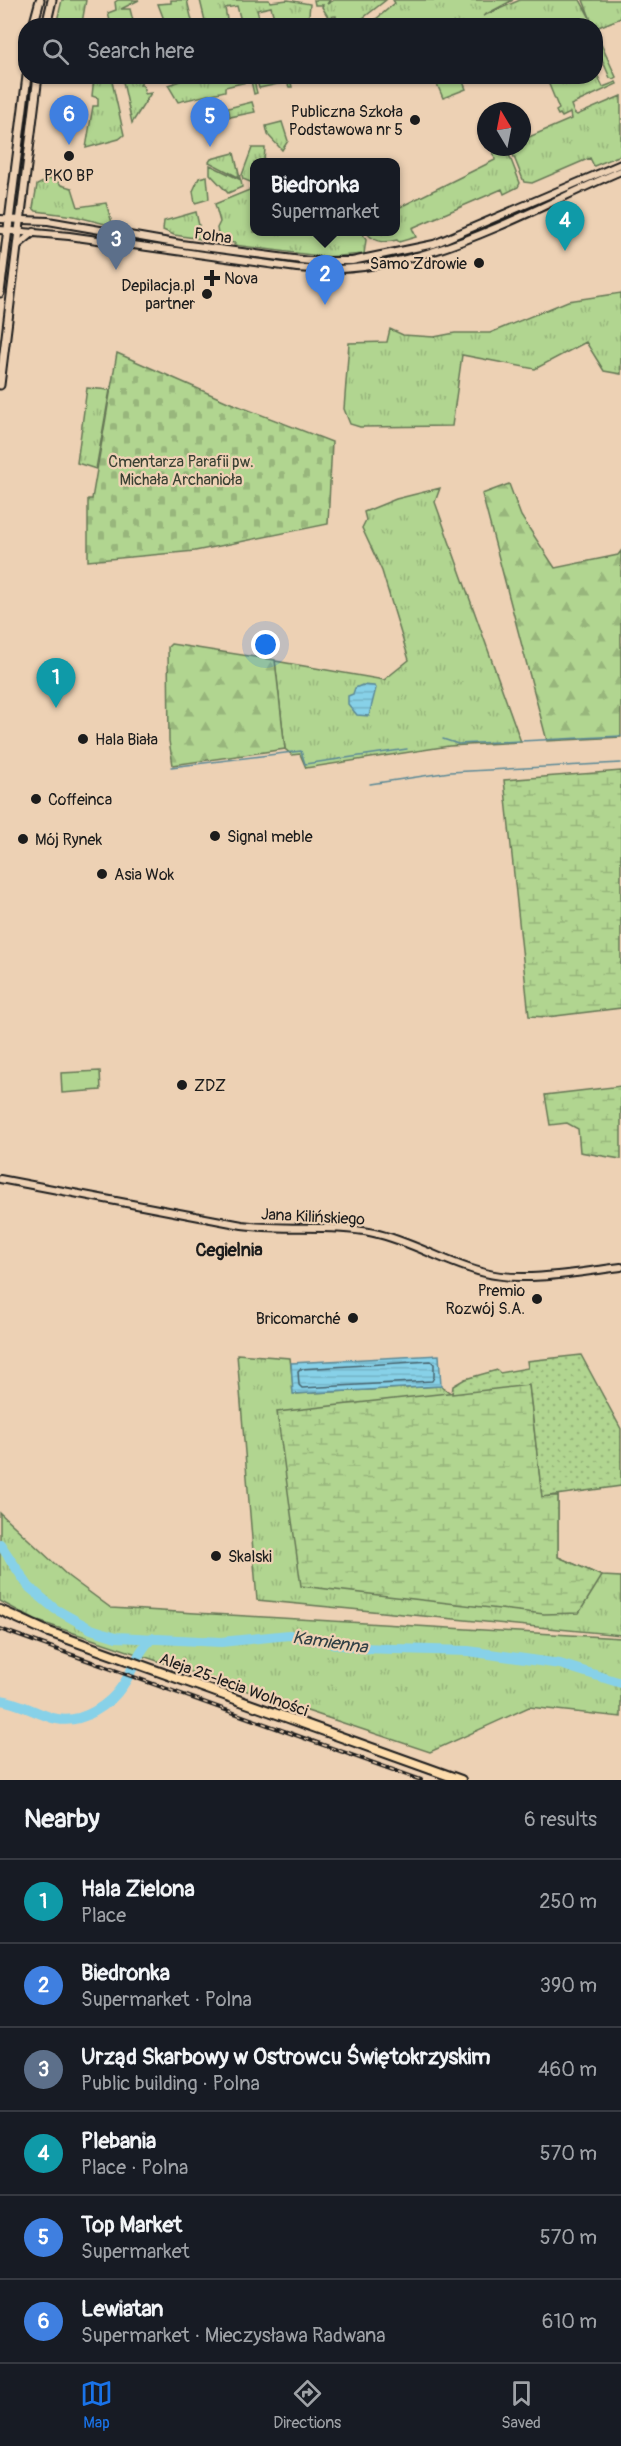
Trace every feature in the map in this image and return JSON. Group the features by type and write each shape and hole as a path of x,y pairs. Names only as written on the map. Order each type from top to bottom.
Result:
{"main road":[{"path":"35,18 40,0"},
{"path":"48,18 52,0"},
{"path":"0,293 4,220 26,84"},
{"path":"0,385 37,84"},
{"name":"Aleja 25-lecia Wolności","path":"0,1610 46,1631 461,1780"}],"street":[{"name":"Polna","path":"4,220 48,221 181,244 309,261 352,261 434,244 621,164"},
{"name":"Polna","path":"3,230 35,232 297,268 344,270 396,262 437,251 621,171"},
{"path":"17,246 35,232"},
{"name":"Jana Kilińskiego","path":"0,1179 242,1225 277,1229 367,1232 478,1271 504,1277 621,1267"}],"green space":[{"path":"62,0 86,0 83,18 58,18"},
{"path":"139,0 121,9 130,9 132,18 109,18 108,13 116,10 115,2"},
{"path":"171,0 187,0 191,18 163,18 158,4 171,3"},
{"path":"200,0 269,0 270,2 288,0 310,4 309,18 274,18 271,7 257,10 259,18 240,18 237,6 225,8 227,18 204,18"},
{"path":"314,0 330,0 327,4 334,0 386,0 363,18 328,17 323,5 315,5"},
{"path":"393,0 513,0 483,16 520,0 580,0 590,18 377,18 395,3"},
{"path":"583,0 621,0 621,18 603,25 603,18 590,18"},
{"path":"603,48 616,77 610,78 603,62"},
{"path":"616,82 617,84 571,105 577,115 621,96 621,155 594,166 590,158 532,183 524,182 514,156 531,156 531,136 571,119 570,113 562,117 556,111 559,109 549,84 602,84 603,87"},
{"path":"93,84 113,84 124,135 119,139 86,148 93,106 98,106 98,98 92,96"},
{"path":"124,84 140,84 143,85 145,94 151,93 132,123"},
{"path":"238,84 225,87 225,91 178,102 168,85"},
{"path":"252,84 255,84 257,93 254,94"},
{"path":"258,84 278,84 259,88"},
{"path":"437,84 464,84 466,89 443,98"},
{"path":"252,102 255,112 230,117 228,108"},
{"path":"282,122 288,141 282,150 268,135 266,126"},
{"path":"252,148 265,148 264,158 250,158 250,182 243,179 242,175"},
{"path":"234,153 240,178 209,162 211,159"},
{"path":"494,156 510,156 520,183 518,187 504,194 502,189 412,228 416,237 399,242 397,240 384,242 370,236 400,236 400,207 495,160"},
{"path":"210,165 241,180 242,187 228,193 210,174"},
{"path":"207,176 209,199 195,203 193,191 199,178"},
{"path":"54,177 61,185 72,188 78,207 106,203 113,226 74,216 36,211 33,208 37,185"},
{"path":"250,190 250,236 364,236 366,240 364,254 327,257 219,241 217,228 220,222 215,204"},
{"path":"196,212 202,239 174,235 163,230 164,221"},
{"path":"621,293 621,374 604,371 586,342 535,369 462,355 452,426 360,427 350,424 344,409 349,343 387,342 390,329 403,335 434,337 455,333 490,333 568,301"},
{"name":"Cmentarza Parafii pw. Michała Archanioła","path":"117,353 228,402 332,442 328,524 195,551 88,561 88,499 92,499"},
{"path":"87,388 110,390 96,469 77,463"},
{"path":"509,484 521,516 555,568 618,555 621,551 621,737 547,741 482,494"},
{"path":"440,488 435,502 521,742 449,746 306,768 300,754 292,755 285,749 275,661 384,680 409,660 382,571 362,528 366,520 364,512 396,499"},
{"path":"171,644 275,660 285,749 173,765 169,741 168,647"},
{"path":"621,771 621,1008 547,1017 529,1016 504,780"},
{"path":"100,1071 101,1090 62,1093 61,1073"},
{"path":"621,1086 621,1159 580,1152 578,1129 567,1123 550,1125 545,1095"},
{"path":"237,1354 290,1358 294,1394 441,1386 452,1394 529,1384 542,1496 558,1496 558,1557 602,1576 621,1577 621,1635 257,1600"},
{"path":"581,1355 621,1429 621,1486 542,1497 529,1385 452,1394 453,1386 465,1379 497,1370 500,1373 528,1368 527,1361"},
{"path":"529,1384 542,1496 558,1496 558,1557 602,1576 579,1613 544,1614 301,1586 277,1412"},
{"path":"0,1513 69,1577 111,1608 621,1638 621,1717 529,1707 430,1752 35,1620 0,1601"}],"water":[{"path":"362,685 376,688 369,716 357,715 348,704 348,696 353,694 355,688"},
{"path":"439,1355 441,1386 293,1394 291,1363"}],"waterway":[{"path":"443,739 458,744 621,736"},
{"path":"171,767 301,751 305,764 407,749"},
{"path":"370,784 450,772 621,763"},
{"name":"Kamienna","path":"0,1544 29,1587 55,1609 91,1629 116,1637 221,1642 289,1635 359,1648 468,1651 560,1664 621,1683"},
{"path":"0,1700 15,1703 57,1719 76,1719 85,1716 111,1699 127,1679 143,1649 152,1638"}],"railway":[{"path":"0,1629 421,1780"}],"place":[{"name":"Publiczna Szkoła Podstawowa nr 5","path":"415,120"},
{"name":"Lewiatan","path":"69,145"},
{"name":"Top Market","path":"210,147"},
{"name":"PKO BP","path":"69,156"},
{"name":"Plebania","path":"565,251"},
{"name":"Samo Zdrowie","path":"479,263"},
{"name":"Urząd Skarbowy w Ostrowcu Świętokrzyskim","path":"116,270"},
{"name":"Nova","path":"212,278"},
{"name":"Depilacja.pl partner","path":"207,294"},
{"name":"Biedronka","path":"325,305"},
{"name":"Hala Zielona","path":"56,708"},
{"name":"Hala Biała","path":"83,739"},
{"name":"Coffeinca","path":"36,799"},
{"name":"Signal meble","path":"215,836"},
{"name":"Mój Rynek","path":"23,839"},
{"name":"Asia Wok","path":"102,874"},
{"name":"ZDZ","path":"182,1085"},
{"name":"Premio Rozwój S.A.","path":"537,1299"},
{"name":"Bricomarché","path":"353,1318"},
{"name":"Skalski","path":"216,1556"}],"district":[{"name":"Cegielnia","path":"229,1250"}]}
